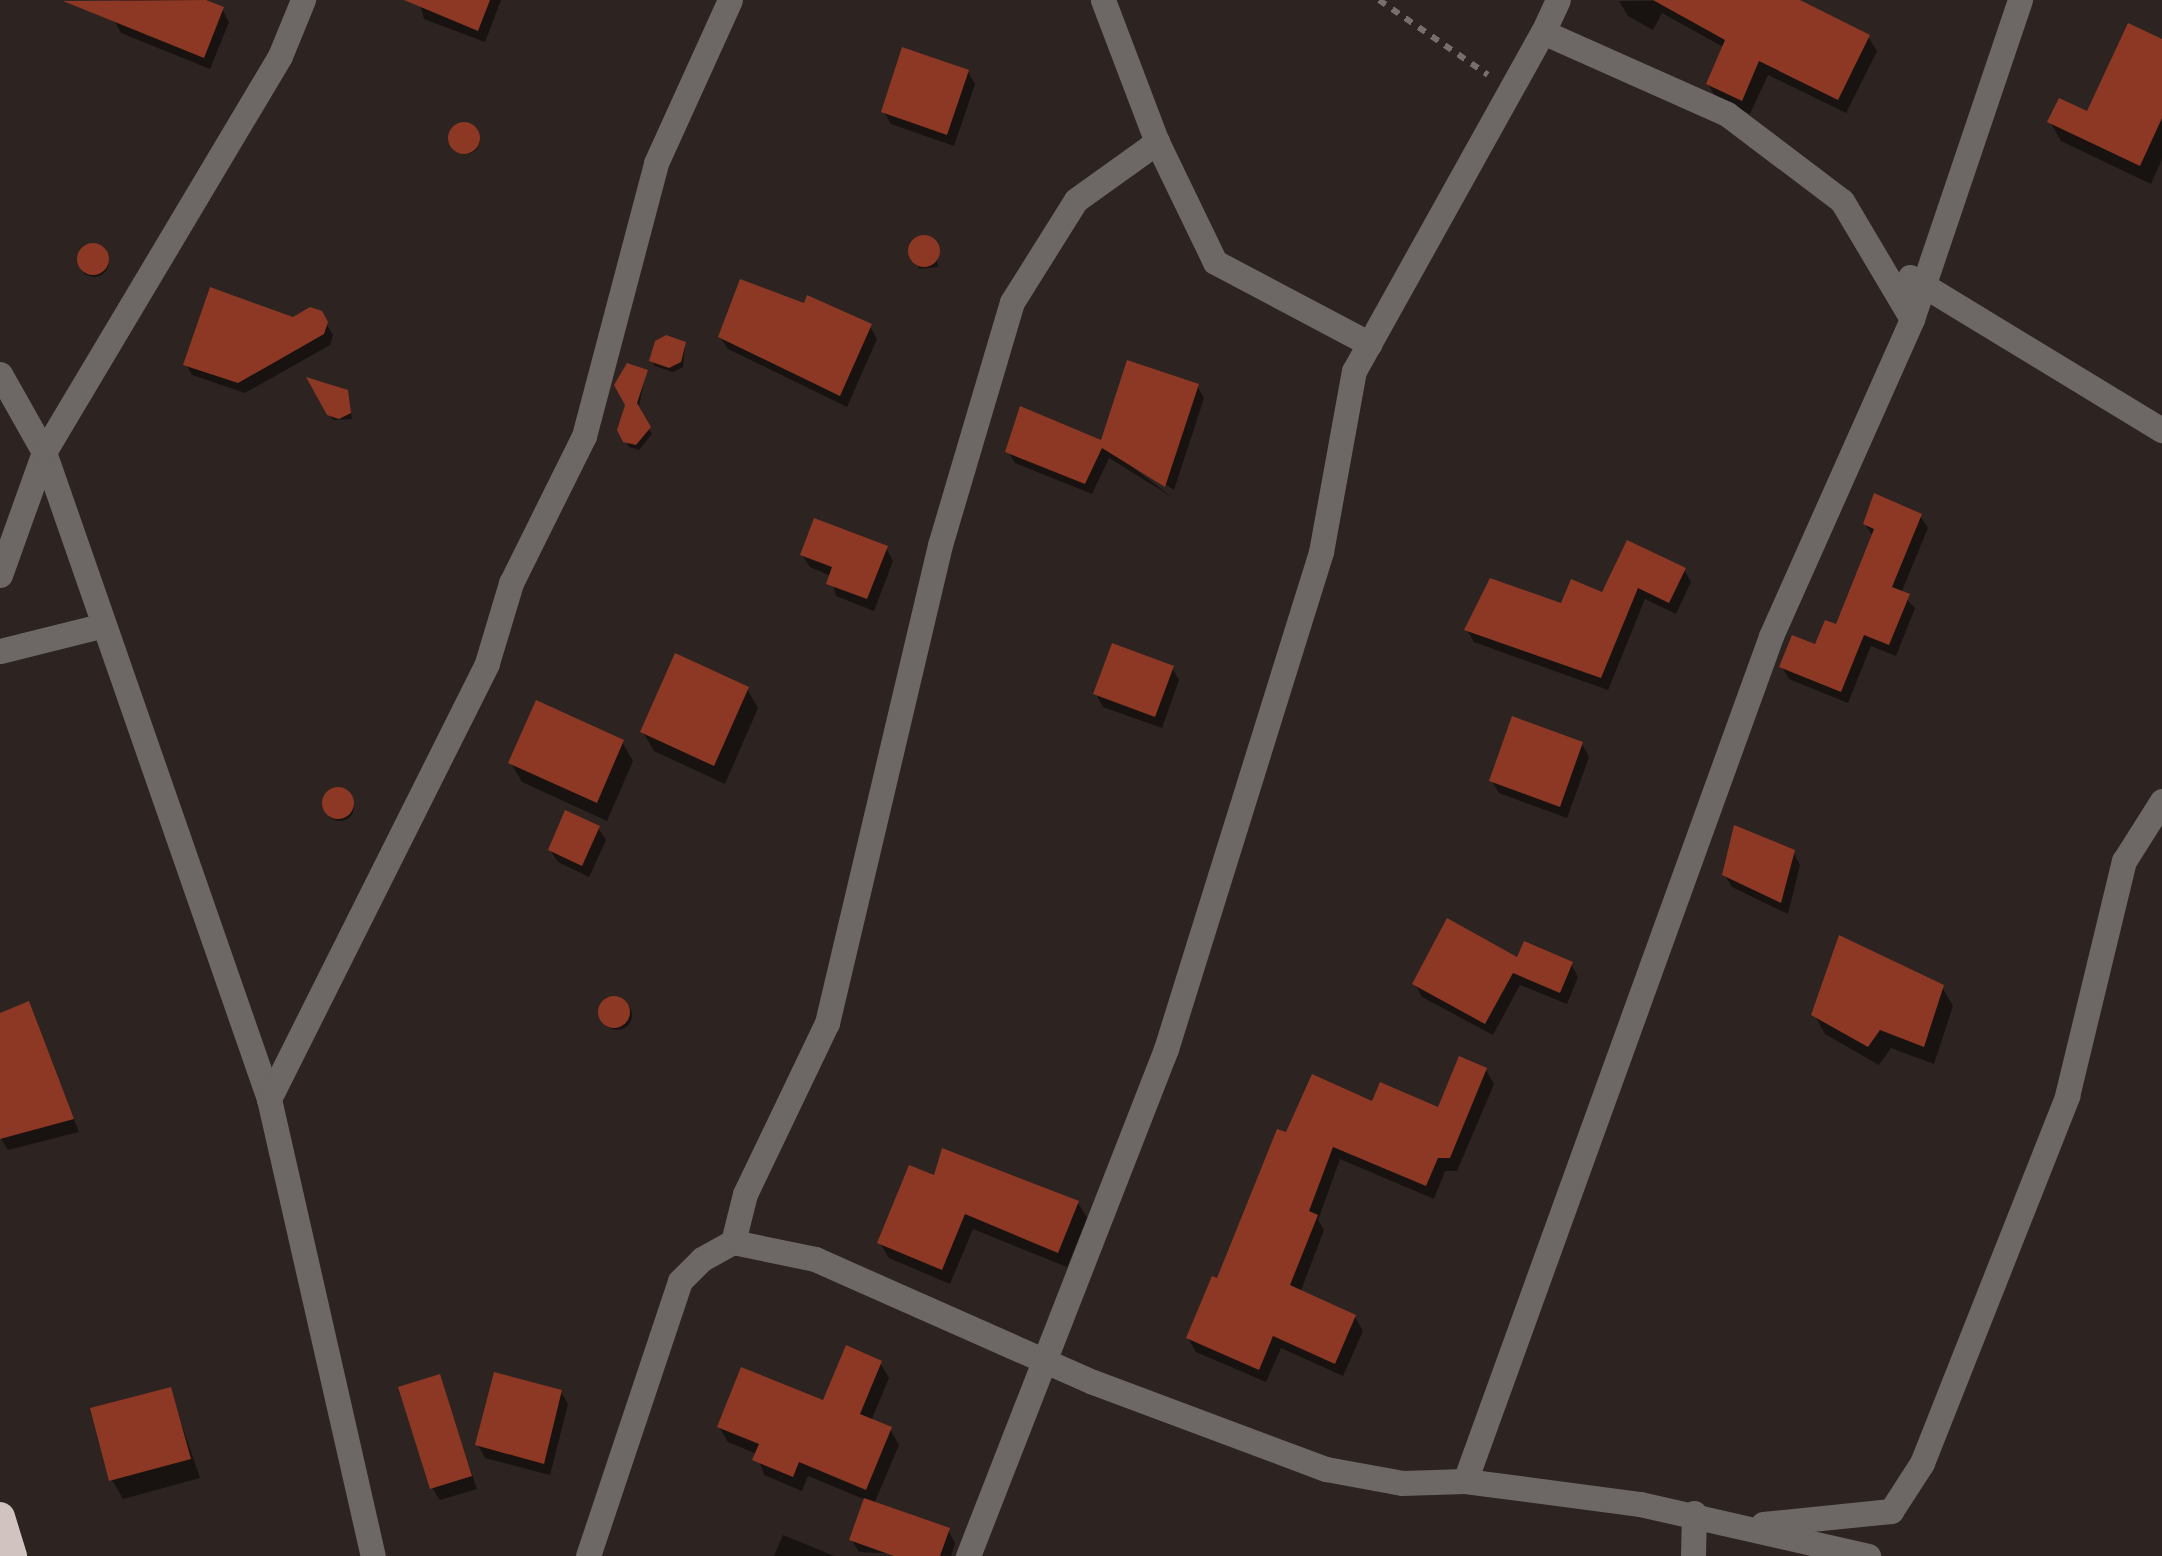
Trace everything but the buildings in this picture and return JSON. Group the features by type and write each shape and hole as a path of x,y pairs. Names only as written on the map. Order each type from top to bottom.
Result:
{"highway":[{"path":"0,1518 12,1556"}],"street":[{"path":"0,575 44,452 280,56 303,0"},
{"path":"269,1099 487,663 511,583 584,436 656,163 730,0"},
{"path":"1102,0 1157,142 1215,262 1370,344"},
{"path":"968,1556 1166,1049 1321,552 1354,371 1558,0"},
{"path":"1465,1480 1771,636 1912,320 2020,0"},
{"path":"1543,32 1727,114 1842,201 1912,320"},
{"path":"734,1242 745,1194 827,1023 940,545 1012,302 1076,200 1157,142"},
{"path":"1874,256 2162,430"},
{"path":"0,374 44,452 269,1099 373,1556"},
{"path":"0,651 104,624"},
{"path":"1743,1526 1891,1511 1922,1463 2066,1096 2124,861 2162,802"},
{"path":"588,1556 680,1281 702,1258 734,1242 816,1259 1045,1358 1326,1469 1402,1482 1465,1480 1694,1513 1868,1556"},
{"path":"1693,1556 1694,1513"}],"path":[{"path":"1380,0 1510,90"}]}
